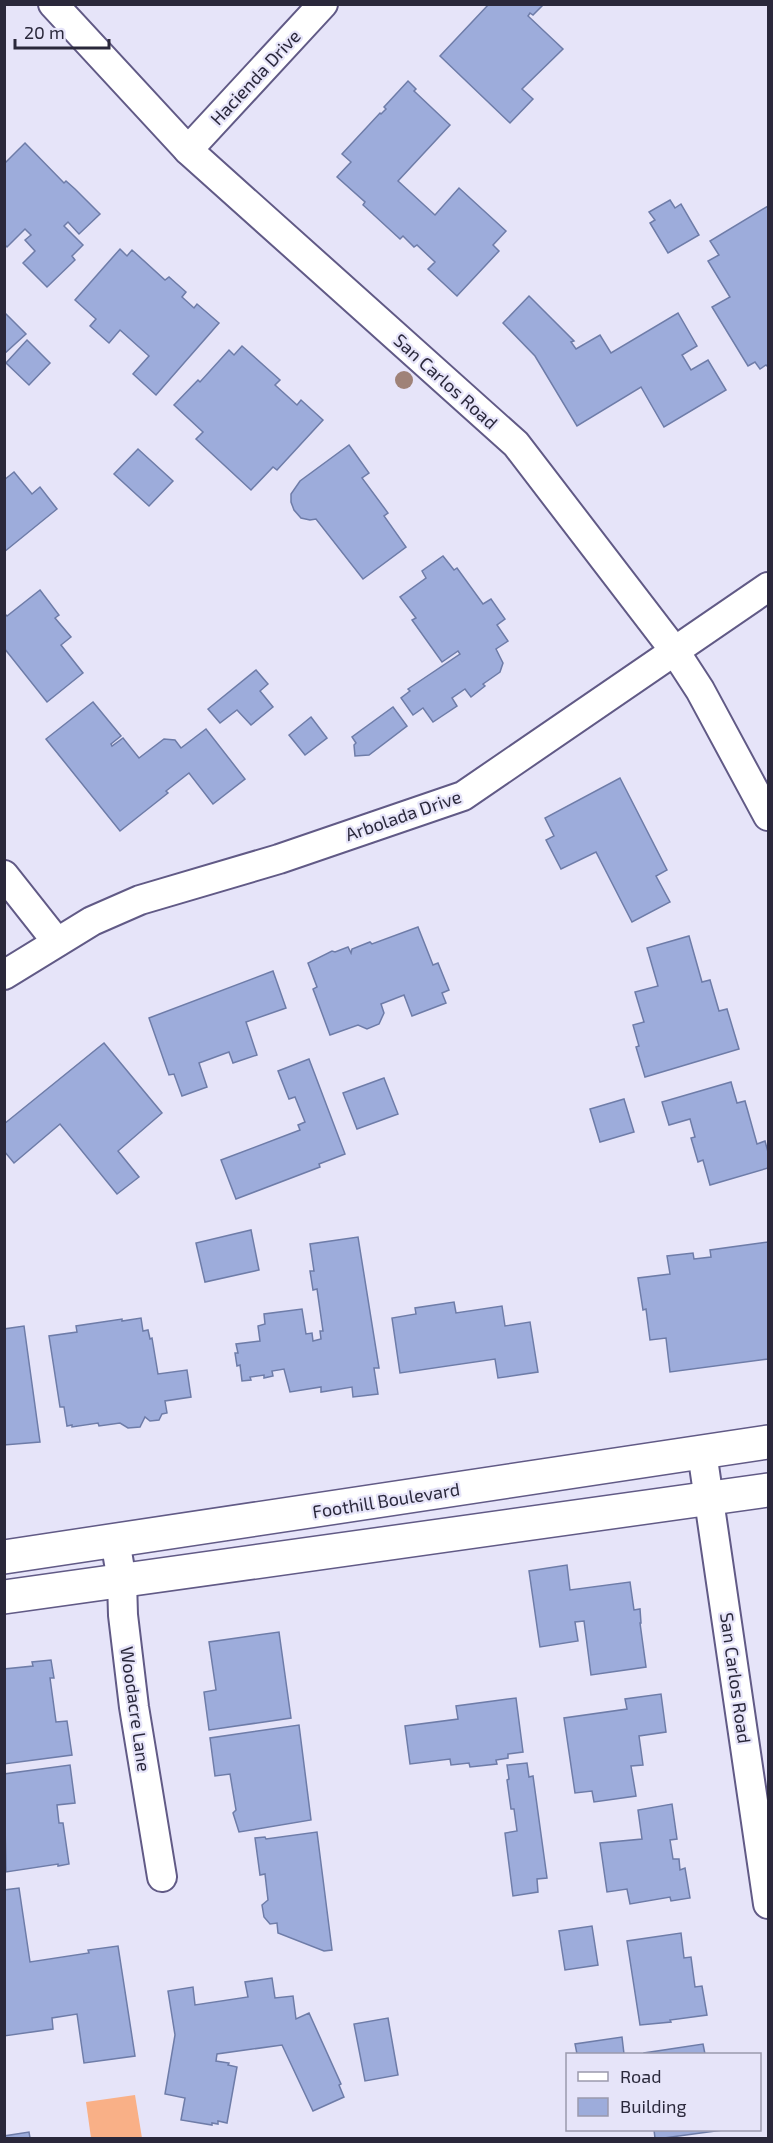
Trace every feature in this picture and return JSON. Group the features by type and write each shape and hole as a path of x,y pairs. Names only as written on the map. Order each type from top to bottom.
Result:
{"main road":[{"name":"Foothill Boulevard","path":"4,1557 768,1442"},
{"path":"4,1597 710,1500 768,1490"}],"street":[{"name":"San Carlos Road","path":"53,4 188,150 516,444 674,650 700,690 768,816"},
{"name":"Hacienda Drive","path":"188,150 323,4"},
{"name":"Arbolada Drive","path":"4,975 92,921 140,900 279,859 463,796 768,587"},
{"path":"4,875 57,942"},
{"name":"San Carlos Road","path":"702,1452 768,1904"},
{"name":"Woodacre Lane","path":"115,1540 122,1581 123,1615 134,1707 162,1877"}],"shaded area":[{"path":"135,2095 142,2138 91,2138 86,2102"}],"building":[{"path":"489,4 544,4 533,15 530,13 528,16 563,49 522,89 533,99 510,123 440,56"},
{"path":"408,81 416,89 414,91 450,125 398,181 435,215 459,188 506,231 493,245 499,251 457,296 428,269 435,262 417,245 414,247 403,236 400,239 363,205 365,202 337,177 351,162 342,154 386,109 384,107"},
{"path":"25,143 64,183 66,181 100,214 79,234 68,222 64,226 83,245 72,256 75,260 47,287 23,263 35,251 25,240 31,235 25,229 7,247 4,244 4,164"},
{"path":"670,200 675,208 681,204 699,235 668,253 650,223 655,220 649,212"},
{"path":"768,206 768,367 766,365 760,369 755,362 748,366 712,307 730,297 708,261 719,255 710,241"},
{"path":"120,249 127,256 132,250 165,280 169,277 186,292 182,297 194,308 197,304 219,323 156,395 133,374 149,356 120,330 109,343 90,326 96,319 75,300"},
{"path":"529,296 574,341 571,342 576,349 600,335 611,353 678,313 697,346 682,355 691,370 708,360 726,390 664,427 641,387 577,426 535,356 503,323"},
{"path":"4,312 26,334 4,354"},
{"path":"27,340 50,363 29,385 6,363"},
{"path":"242,346 280,380 275,385 297,405 301,400 323,420 277,470 273,467 251,490 196,439 203,432 174,405 198,380 200,382 229,350 234,355"},
{"path":"349,445 369,473 362,478 388,513 384,516 406,547 363,579 316,519 301,518 291,502 291,494 300,481"},
{"path":"138,449 173,481 149,506 114,474"},
{"path":"14,472 32,494 40,487 57,509 4,552 4,480"},
{"path":"443,556 454,570 457,568 483,604 491,599 505,619 497,625 508,641 496,649 503,663 500,672 483,684 485,686 471,697 465,689 452,698 457,706 433,722 423,708 413,715 401,698 410,691 408,689 460,654 458,651 442,662 412,620 416,618 400,597 426,578 422,571"},
{"path":"40,590 59,615 55,618 71,637 61,645 83,673 47,702 4,648 4,613 7,616"},
{"path":"256,670 268,684 260,691 273,707 251,725 237,710 220,723 208,709"},
{"path":"93,702 121,736 111,744 112,746 123,738 139,758 164,739 175,740 181,748 206,729 245,779 213,804 189,773 120,831 46,739"},
{"path":"393,707 407,726 369,755 355,756 354,745 356,743 352,737"},
{"path":"311,717 327,738 305,755 289,735"},
{"path":"620,778 667,870 656,876 670,902 632,922 596,852 561,869 546,840 554,836 545,818"},
{"path":"418,927 433,965 438,963 449,990 442,993 446,1003 412,1016 404,995 381,1004 384,1013 379,1024 367,1029 358,1025 330,1035 313,989 317,987 308,963 332,951 348,947 351,953 352,949 370,942 372,944"},
{"path":"689,936 702,982 710,980 719,1011 727,1009 739,1049 645,1077 636,1047 639,1046 633,1025 644,1022 635,992 658,986 647,948"},
{"path":"273,971 286,1008 246,1022 257,1055 233,1063 229,1052 199,1063 207,1087 182,1096 174,1074 169,1075 149,1018"},
{"path":"104,1043 162,1113 118,1151 139,1177 117,1194 60,1124 14,1163 4,1151 4,1124"},
{"path":"309,1059 345,1154 319,1164 320,1167 236,1199 221,1160 300,1130 298,1125 305,1122 295,1097 289,1099 278,1071"},
{"path":"384,1078 398,1114 357,1129 343,1093"},
{"path":"731,1082 737,1103 745,1101 757,1144 765,1141 768,1168 710,1185 703,1160 698,1162 691,1138 695,1137 690,1119 669,1125 662,1102"},
{"path":"624,1099 634,1132 600,1142 590,1109"},
{"path":"251,1230 259,1270 205,1282 196,1243"},
{"path":"358,1237 379,1368 374,1368 378,1394 353,1397 352,1387 321,1392 321,1387 290,1392 284,1369 272,1371 273,1376 250,1377 251,1380 242,1381 240,1365 237,1366 236,1344 260,1341 258,1326 265,1324 264,1314 302,1309 306,1334 312,1333 313,1341 321,1339 320,1331 323,1331 317,1289 313,1290 310,1271 314,1271 310,1244"},
{"path":"768,1242 768,1359 670,1372 666,1338 650,1340 646,1309 643,1310 638,1278 670,1274 667,1256 693,1253 694,1259 711,1257 710,1250"},
{"path":"454,1302 456,1313 502,1306 505,1326 530,1322 538,1372 498,1378 495,1359 400,1373 392,1318 416,1314 415,1308"},
{"path":"141,1318 143,1331 148,1330 150,1339 152,1338 158,1374 187,1370 191,1397 165,1401 167,1413 162,1414 159,1420 150,1421 145,1417 140,1427 128,1428 120,1423 99,1426 98,1423 67,1426 64,1407 60,1407 49,1336 77,1332 76,1326"},
{"path":"24,1326 40,1442 4,1445 4,1329"},
{"path":"567,1565 570,1590 630,1582 634,1610 640,1609 646,1667 591,1675 584,1621 575,1622 578,1641 540,1647 529,1571"},
{"path":"279,1632 291,1718 209,1730 204,1692 216,1690 209,1642"},
{"path":"51,1660 54,1678 50,1678 56,1722 67,1721 72,1755 4,1764 4,1669 33,1666 32,1662"},
{"path":"661,1694 666,1732 639,1736 643,1765 631,1766 636,1796 594,1802 592,1791 575,1793 564,1718 627,1709 625,1699"},
{"path":"516,1698 523,1752 508,1754 508,1758 496,1760 497,1764 470,1767 469,1763 451,1765 450,1759 410,1764 405,1726 458,1719 456,1706"},
{"path":"299,1725 311,1820 239,1832 233,1813 236,1810 230,1774 215,1776 210,1738"},
{"path":"527,1763 529,1777 533,1776 547,1878 537,1879 538,1892 513,1896 505,1833 517,1831 514,1809 511,1809 507,1765"},
{"path":"70,1765 75,1803 57,1805 59,1823 63,1823 69,1864 6,1872 4,1774"},
{"path":"672,1804 677,1839 670,1840 673,1859 679,1859 680,1870 685,1868 690,1898 671,1901 670,1897 630,1904 627,1889 607,1892 600,1843 642,1839 638,1810"},
{"path":"317,1832 332,1950 324,1951 278,1933 277,1923 270,1924 264,1917 262,1905 268,1900 265,1874 260,1875 255,1838 265,1837 266,1839"},
{"path":"19,1888 30,1962 118,1946 135,2056 84,2063 77,2014 52,2018 53,2029 4,2036 4,1890"},
{"path":"592,1926 598,1965 565,1970 559,1931"},
{"path":"681,1933 684,1958 691,1957 695,1987 702,1986 707,2015 640,2025 627,1941"},
{"path":"272,1978 275,1998 293,1996 296,2019 309,2013 341,2084 339,2085 344,2097 313,2111 282,2045 217,2054 216,2061 237,2067 227,2123 218,2121 218,2124 212,2123 212,2125 181,2120 185,2098 165,2094 175,2035 168,1991 193,1987 195,2005 248,1997 245,1982"},
{"path":"388,2018 398,2075 365,2081 354,2024"},
{"path":"622,2037 624,2053 577,2053 575,2044"},
{"path":"703,2044 705,2053 644,2053"},
{"path":"654,2131 716,2131 664,2138 655,2138"},
{"path":"29,2132 30,2138 4,2138 4,2136"}]}
